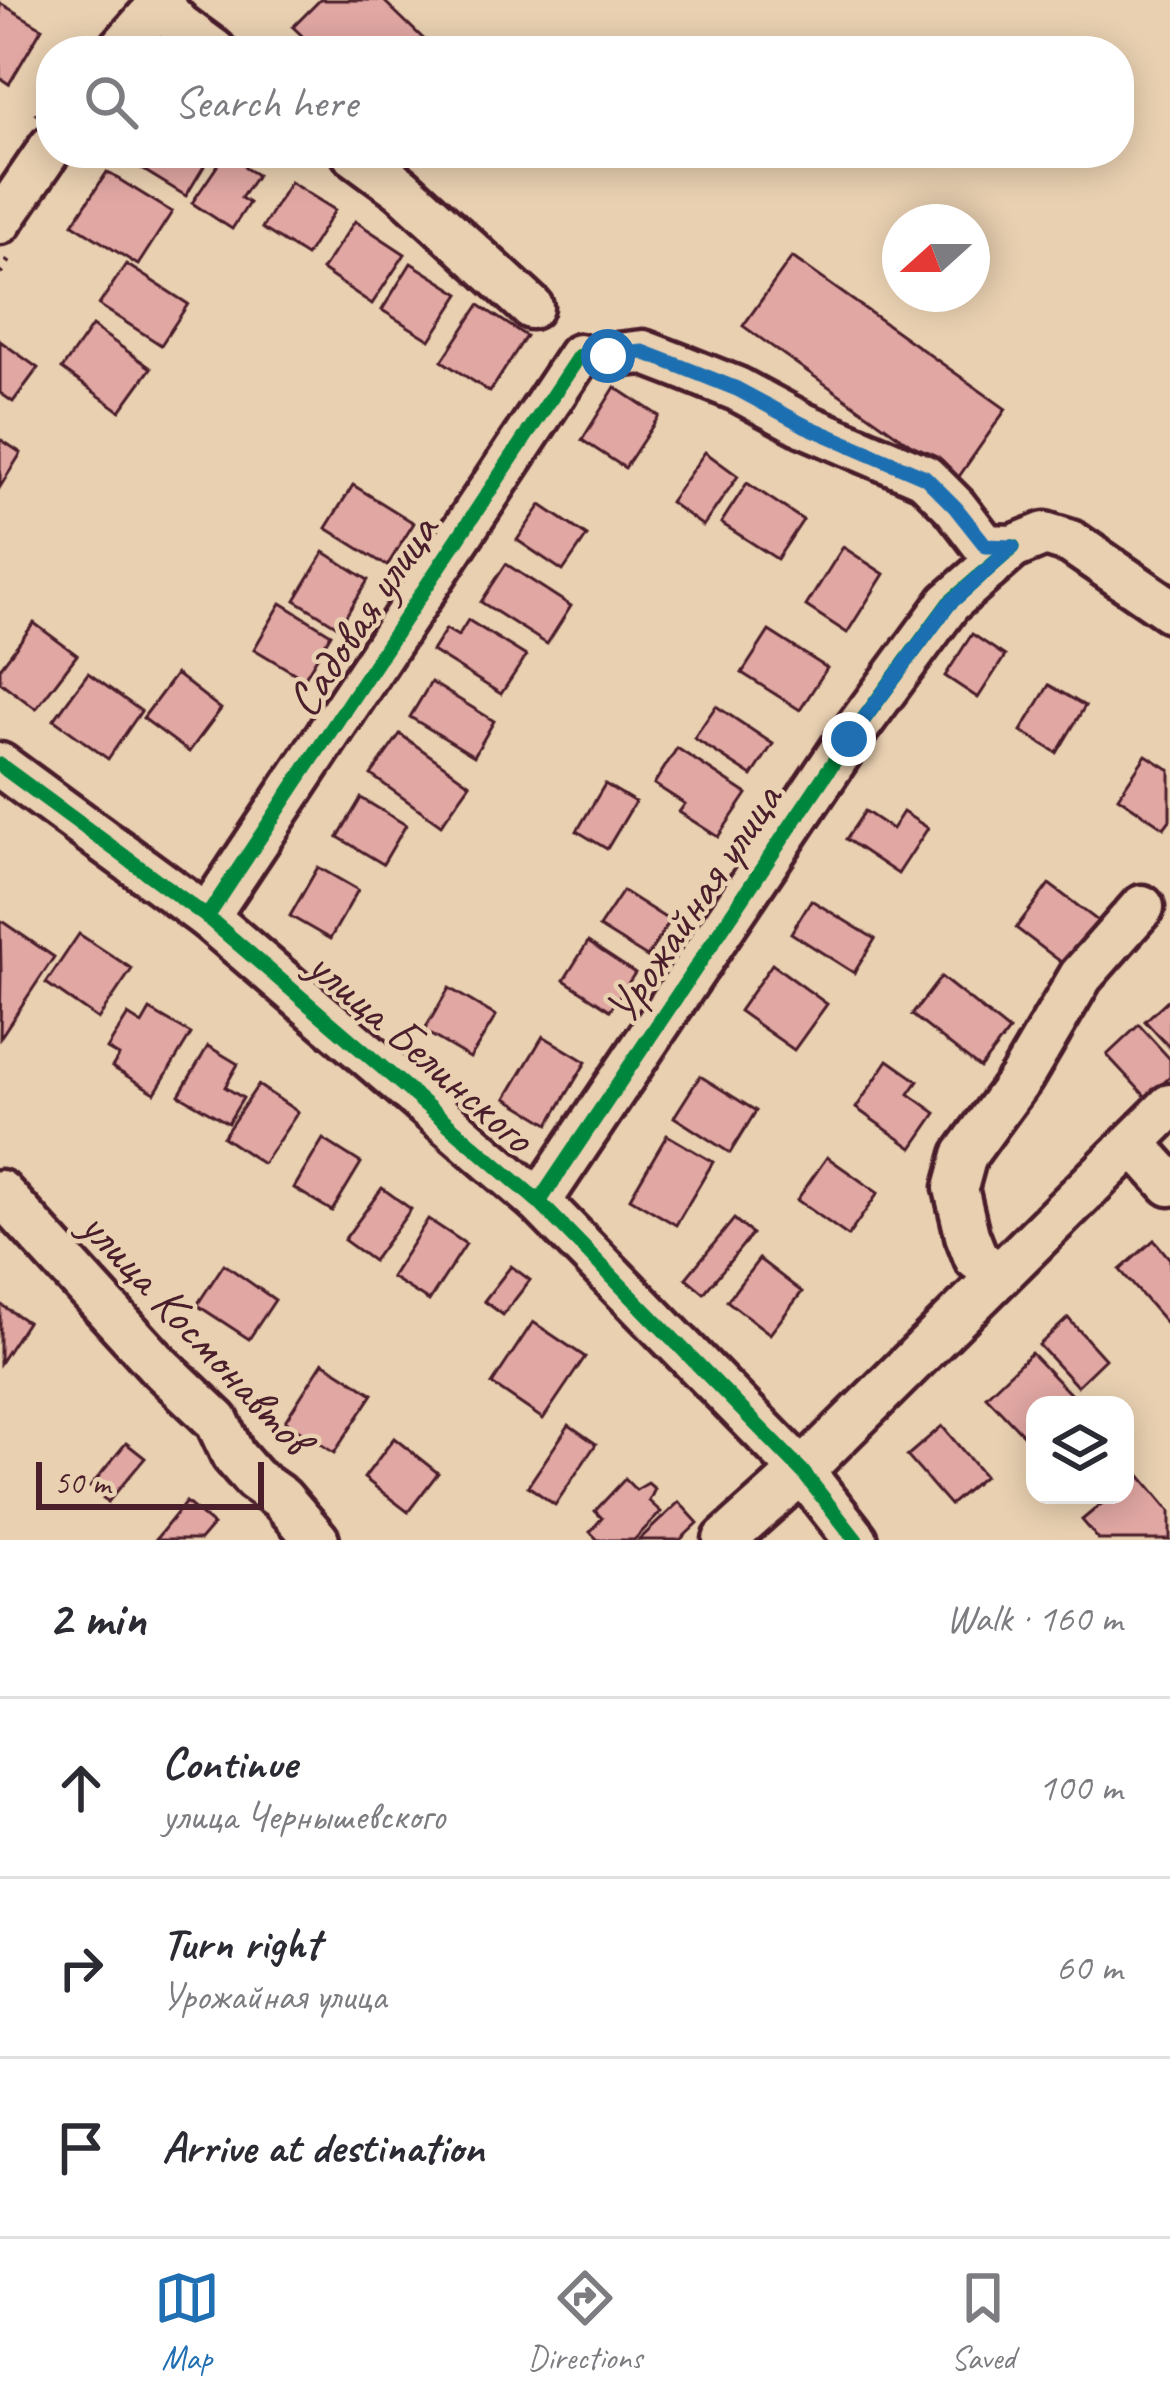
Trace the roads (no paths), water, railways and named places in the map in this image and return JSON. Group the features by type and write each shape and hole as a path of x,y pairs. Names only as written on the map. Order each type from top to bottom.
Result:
{"street":[{"path":"131,36 160,1 194,36"},
{"path":"0,222 37,168"},
{"path":"373,168 531,307"},
{"name":"Садовая улица","path":"207,917 594,356 643,352 737,389 804,425 925,477 986,546 1013,547"},
{"path":"1013,547 1045,534 1071,542 1170,610"},
{"name":"Урожайная улица","path":"539,1202 849,739 949,604 1013,547"},
{"name":"улица Белинского","path":"0,765 207,917 539,1202 802,1471 856,1540"},
{"path":"998,1275 976,1258 967,1235 956,1188 965,1155 1021,1078 1082,976 1142,907"},
{"path":"725,1540 802,1471 1170,1106"},
{"path":"1134,1144 1170,1184"},
{"name":"улица Космонавтов","path":"0,1192 158,1365 217,1421 233,1455 281,1498 317,1540"}]}
